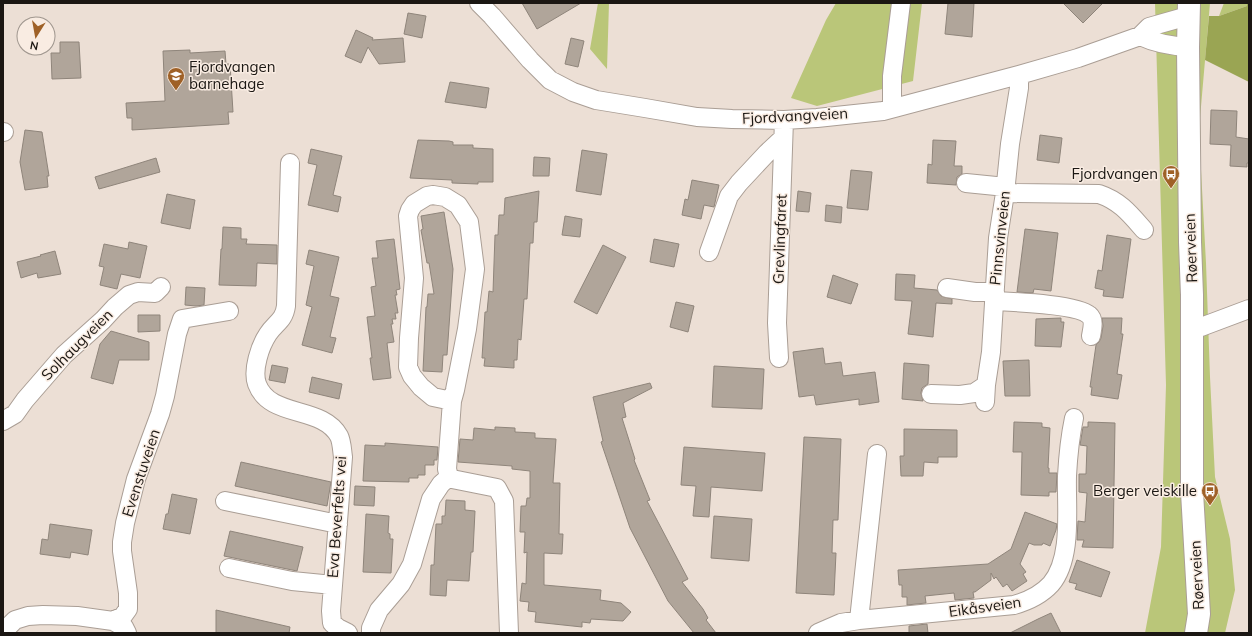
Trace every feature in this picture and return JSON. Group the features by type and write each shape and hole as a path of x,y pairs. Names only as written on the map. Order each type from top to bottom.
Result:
{"main road":[{"name":"Røerveien","path":"1189,9 1188,47 1192,295 1192,492 1200,614 1196,633"},
{"name":"Røerveien","path":"1186,633 1184,614 1192,492"}],"street":[{"name":"Fjordvangveien","path":"479,3 543,73 554,82 572,92 596,100 697,116 732,119 784,120 817,118 892,108 1019,75 1078,58 1140,36 1149,27 1189,9"},
{"path":"892,108 892,76 901,3"},
{"path":"1140,36 1149,40 1188,47"},
{"name":"Pinnsvinveien","path":"931,394 960,395 985,393 991,352 998,238 1019,88 1019,75"},
{"name":"Grevlingfaret","path":"779,358 777,323 784,120"},
{"path":"708,252 729,196 739,183 783,138"},
{"name":"Eva Beverfelts vei","path":"290,163 285,313 280,321 268,333 261,347 256,371 257,383 266,398 284,408 330,424 340,437 343,457 331,611 332,622 338,628 348,633"},
{"path":"966,183 1005,190 1099,194 1109,198 1126,209 1144,230"},
{"path":"449,478 447,469 452,401 456,390 467,329 475,269 469,222 458,205 445,197 433,195 427,196 414,204 408,216 414,278 408,367 412,376 421,387 433,397 452,401"},
{"name":"Solhaugveien","path":"3,421 15,414 59,360 115,306 129,295 138,292 154,293 161,287"},
{"path":"947,288 1081,310 1090,315 1092,320 1093,325 1091,336"},
{"path":"1192,328 1201,327 1249,309"},
{"name":"Evenstuveien","path":"113,621 123,616 128,609 128,593 122,546 125,523 136,479 160,414 177,334 182,320 229,311"},
{"name":"Eikåsveien","path":"818,633 841,623 859,620 1014,605 1027,602 1044,592 1052,583 1058,572 1065,549 1067,524 1067,476 1074,418"},
{"path":"859,620 877,454"},
{"path":"371,633 371,628 379,610 401,584 412,564 431,499 441,484 449,478"},
{"path":"449,478 497,488 504,501 509,633"},
{"path":"225,501 338,524"},
{"path":"229,568 292,581 333,585"},
{"path":"3,632 15,620 43,614 77,616 113,621 124,627 126,633"}],"green space":[{"path":"598,3 609,3 607,69 590,49"},
{"path":"836,3 922,3 913,81 817,106 791,98 826,20"},
{"path":"1155,3 1210,3 1200,118 1201,170 1215,477 1230,539 1235,590 1225,633 1145,633 1161,547 1166,385"},
{"path":"1224,3 1247,3 1247,6 1219,16"},
{"path":"1247,3 1249,3 1249,82 1205,60 1209,16 1219,16 1247,6"}],"building":[{"path":"522,3 581,3 537,29"},
{"path":"948,3 974,3 972,37 945,34"},
{"path":"1063,3 1103,3 1083,23"},
{"path":"408,13 426,16 422,38 404,34"},
{"path":"356,30 373,38 372,40 403,38 405,62 379,64 368,47 361,63 345,56"},
{"path":"571,38 584,41 578,67 565,64"},
{"path":"60,42 79,42 81,78 52,79 51,56 56,56 56,53 60,53"},
{"path":"190,50 190,53 225,51 226,64 230,64 233,112 228,112 229,124 132,130 132,118 127,118 126,103 165,101 163,51"},
{"path":"450,82 489,88 486,108 445,102"},
{"path":"1211,110 1237,111 1236,137 1249,139 1249,163 1247,163 1247,167 1230,166 1231,145 1210,144"},
{"path":"25,130 42,132 49,176 47,176 48,187 25,190 20,162"},
{"path":"1040,135 1062,138 1059,163 1037,160"},
{"path":"418,140 449,141 453,142 453,145 473,145 473,148 493,149 493,182 478,182 478,184 452,183 452,180 410,178"},
{"path":"933,140 956,141 954,166 962,166 962,174 957,177 956,185 927,183 928,164 932,165"},
{"path":"311,149 342,156 333,195 341,197 338,212 308,205 317,165 308,163"},
{"path":"582,150 607,154 601,195 576,191"},
{"path":"534,157 550,158 549,176 533,176"},
{"path":"156,158 160,172 99,189 95,177"},
{"path":"851,170 872,172 868,210 847,208"},
{"path":"692,180 719,185 714,207 704,205 701,219 682,215 685,199 688,200"},
{"path":"539,191 537,222 534,222 533,243 530,243 527,299 524,299 521,340 518,339 517,360 514,360 514,368 484,366 485,358 482,358 485,312 487,312 489,291 493,292 495,235 498,235 499,215 504,215 505,198"},
{"path":"798,191 811,193 809,212 796,211"},
{"path":"167,194 195,200 190,229 161,223"},
{"path":"826,205 842,207 841,223 825,221"},
{"path":"444,212 453,269 447,355 443,355 442,372 423,371 426,307 428,294 434,294 429,263 427,263 421,230 423,229 421,216"},
{"path":"565,216 582,219 580,237 562,235"},
{"path":"223,227 241,228 241,239 247,239 246,244 277,245 277,264 257,263 256,286 219,285"},
{"path":"1025,229 1058,233 1051,291 1034,289 1033,293 1017,292"},
{"path":"1107,235 1131,239 1123,298 1103,296 1104,290 1095,288 1098,270 1102,271"},
{"path":"394,239 400,289 396,290 397,295 395,295 398,313 395,313 396,319 392,319 393,324 391,324 394,342 387,343 391,378 373,380 367,317 375,316 371,287 376,286 372,258 378,258 376,241"},
{"path":"654,239 679,244 674,267 650,262"},
{"path":"129,242 147,246 140,278 121,274 117,289 100,285 104,267 99,266 104,244 128,249"},
{"path":"603,245 626,257 597,314 574,302"},
{"path":"309,250 339,257 330,296 339,298 330,337 336,338 332,353 302,345 312,307 306,305 314,266 306,264"},
{"path":"55,251 61,274 38,278 37,273 21,278 17,262"},
{"path":"896,274 915,275 914,288 937,290 941,296 952,299 952,304 936,303 933,337 908,334 912,301 895,300"},
{"path":"833,275 858,284 851,304 827,297"},
{"path":"186,287 205,288 204,305 185,305"},
{"path":"676,302 694,306 688,332 670,327"},
{"path":"138,315 160,315 160,331 138,332"},
{"path":"1061,318 1061,322 1064,322 1061,347 1035,346 1036,319"},
{"path":"1102,318 1122,318 1121,334 1123,334 1117,374 1122,375 1118,399 1091,395 1092,387 1090,387 1096,345 1101,338 1103,326"},
{"path":"111,331 149,342 149,360 119,360 113,384 91,378 100,344"},
{"path":"823,348 825,364 841,362 843,376 875,372 879,402 859,405 859,399 816,405 814,395 799,397 793,352"},
{"path":"1029,360 1030,396 1005,396 1003,361"},
{"path":"904,363 929,365 928,384 922,388 921,393 923,401 902,399"},
{"path":"272,365 288,368 285,383 269,380"},
{"path":"714,366 764,369 762,409 712,407"},
{"path":"312,377 342,384 339,399 309,392"},
{"path":"650,383 652,388 623,403 626,417 622,418 635,459 634,460 650,500 647,501 688,579 682,582 703,609 708,618 706,620 716,633 694,633 668,601 630,528 601,442 603,441 593,397"},
{"path":"1014,422 1042,423 1042,427 1050,428 1048,468 1049,473 1057,473 1056,492 1049,492 1049,496 1021,495 1022,452 1013,452"},
{"path":"1088,422 1115,423 1113,548 1082,547 1084,540 1077,540 1078,521 1085,522 1087,493 1079,492 1079,474 1086,474 1087,446 1080,445 1083,427 1088,427"},
{"path":"495,427 515,428 515,432 535,433 535,438 556,439 553,483 560,483 559,534 563,534 562,554 544,553 544,585 601,590 600,600 621,603 631,612 623,621 591,619 590,623 582,622 582,627 535,622 536,612 528,611 529,602 520,601 522,583 526,584 527,552 524,553 525,532 520,532 521,506 526,506 527,498 530,498 530,471 512,469 512,466 458,462 460,439 473,440 474,428 495,430"},
{"path":"904,429 957,430 957,457 938,457 938,463 924,462 923,476 901,476 900,456 904,456"},
{"path":"804,437 841,439 838,520 833,520 832,553 836,553 834,595 796,593"},
{"path":"385,443 438,447 437,460 434,460 434,465 425,465 425,475 418,475 418,478 409,478 409,482 363,481 365,445 385,446"},
{"path":"684,447 765,453 762,491 711,487 709,517 693,516 696,486 681,485"},
{"path":"241,462 331,482 327,506 235,486"},
{"path":"355,486 375,487 374,506 354,505"},
{"path":"172,494 197,499 190,534 163,529"},
{"path":"446,500 465,501 465,510 475,511 473,552 471,552 469,581 447,580 446,596 430,595 431,565 434,565 436,524 442,524 442,516 445,516"},
{"path":"1025,512 1057,524 1050,546 1043,543 1042,545 1034,545 1029,543 1020,564 1026,572 1023,574 1027,581 1012,591 1007,584 1003,587 996,577 994,579 991,573 991,580 973,592 974,598 955,600 954,593 925,596 926,603 907,605 907,597 902,597 902,585 899,585 898,570 988,564 1011,549"},
{"path":"366,514 389,516 388,533 390,534 390,539 393,539 391,573 363,572"},
{"path":"714,516 752,519 749,561 711,558"},
{"path":"50,524 92,530 88,555 71,552 70,558 40,554 42,539 48,540"},
{"path":"230,531 303,547 297,571 224,556"},
{"path":"1077,560 1110,572 1101,597 1075,589 1077,584 1069,582"},
{"path":"216,610 290,627 289,633 216,633"},
{"path":"1051,613 1061,633 1010,633 1038,619"},
{"path":"927,624 928,633 909,633 909,626"}],"place":[{"name":"Fjordvangen barnehage","path":"176,91"},
{"name":"Fjordvangen","path":"1171,189"},
{"name":"Berger veiskille","path":"1210,506"}]}
